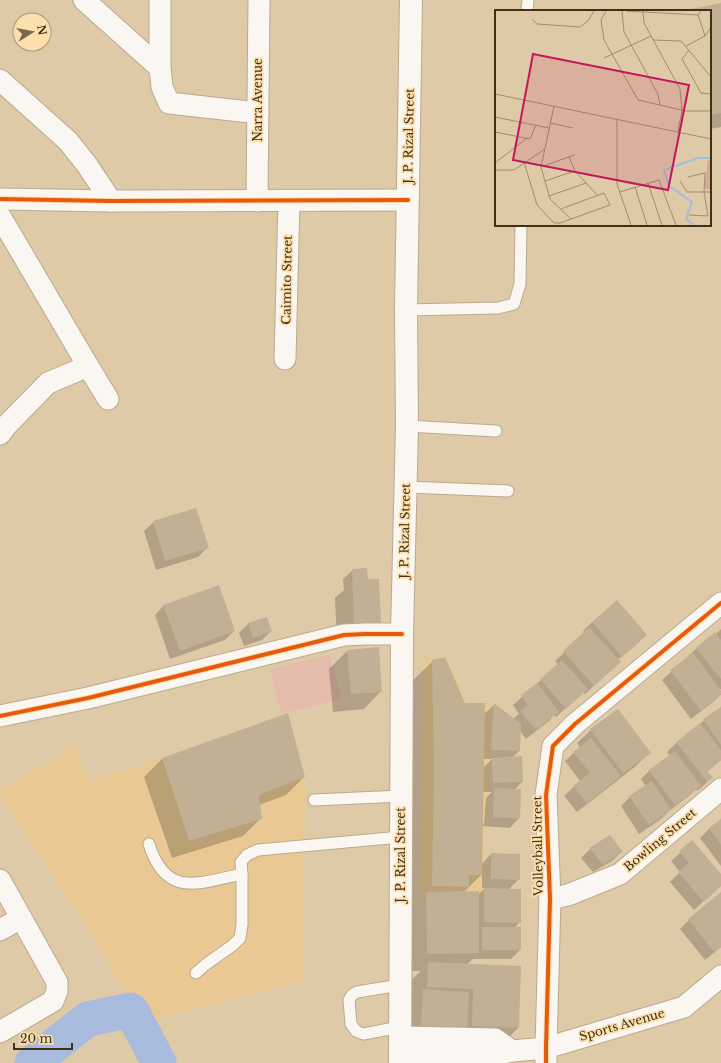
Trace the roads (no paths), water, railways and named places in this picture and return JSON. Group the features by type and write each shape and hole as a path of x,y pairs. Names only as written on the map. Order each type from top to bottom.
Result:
{"main road":[{"name":"J. P. Rizal Street","path":"400,1045 402,634 407,426 406,310 411,0"}],"street":[{"path":"84,0 160,68"},
{"path":"160,0 160,68 162,87 169,103 258,113"},
{"name":"Narra Avenue","path":"257,201 259,0"},
{"path":"0,80 68,141 87,165 111,201"},
{"path":"0,199 111,201 408,200"},
{"name":"Caimito Street","path":"285,359 289,201"},
{"path":"0,216 108,398"},
{"path":"2,425 48,383 88,366"},
{"name":"Volleyball Street","path":"546,1055 550,899 546,795 553,746 575,724 721,603"},
{"path":"0,716 88,698 344,635 402,634"},
{"name":"Bowling Street","path":"550,899 568,894 620,874 721,789"},
{"path":"0,880 57,982 57,991 53,1001 0,1032"},
{"path":"0,930 21,918"},
{"name":"Sports Avenue","path":"400,1045 494,1055 512,1051 546,1055 684,1007 721,976"}],"lane":[{"path":"527,10 528,0"},
{"path":"406,310 498,308 514,304 520,284 521,226"},
{"path":"407,426 496,431"},
{"path":"406,487 508,491"},
{"path":"314,800 401,796"},
{"path":"196,973 234,945 240,938 242,924 241,862 247,854 258,850 401,837"},
{"path":"149,844 152,855 162,872 171,880 185,884 198,884 242,874"},
{"path":"400,985 358,992 352,995 349,1000 351,1024 356,1031 400,1045"}],"waterway":[{"path":"32,1063 88,1019 131,1010 159,1063"}]}
